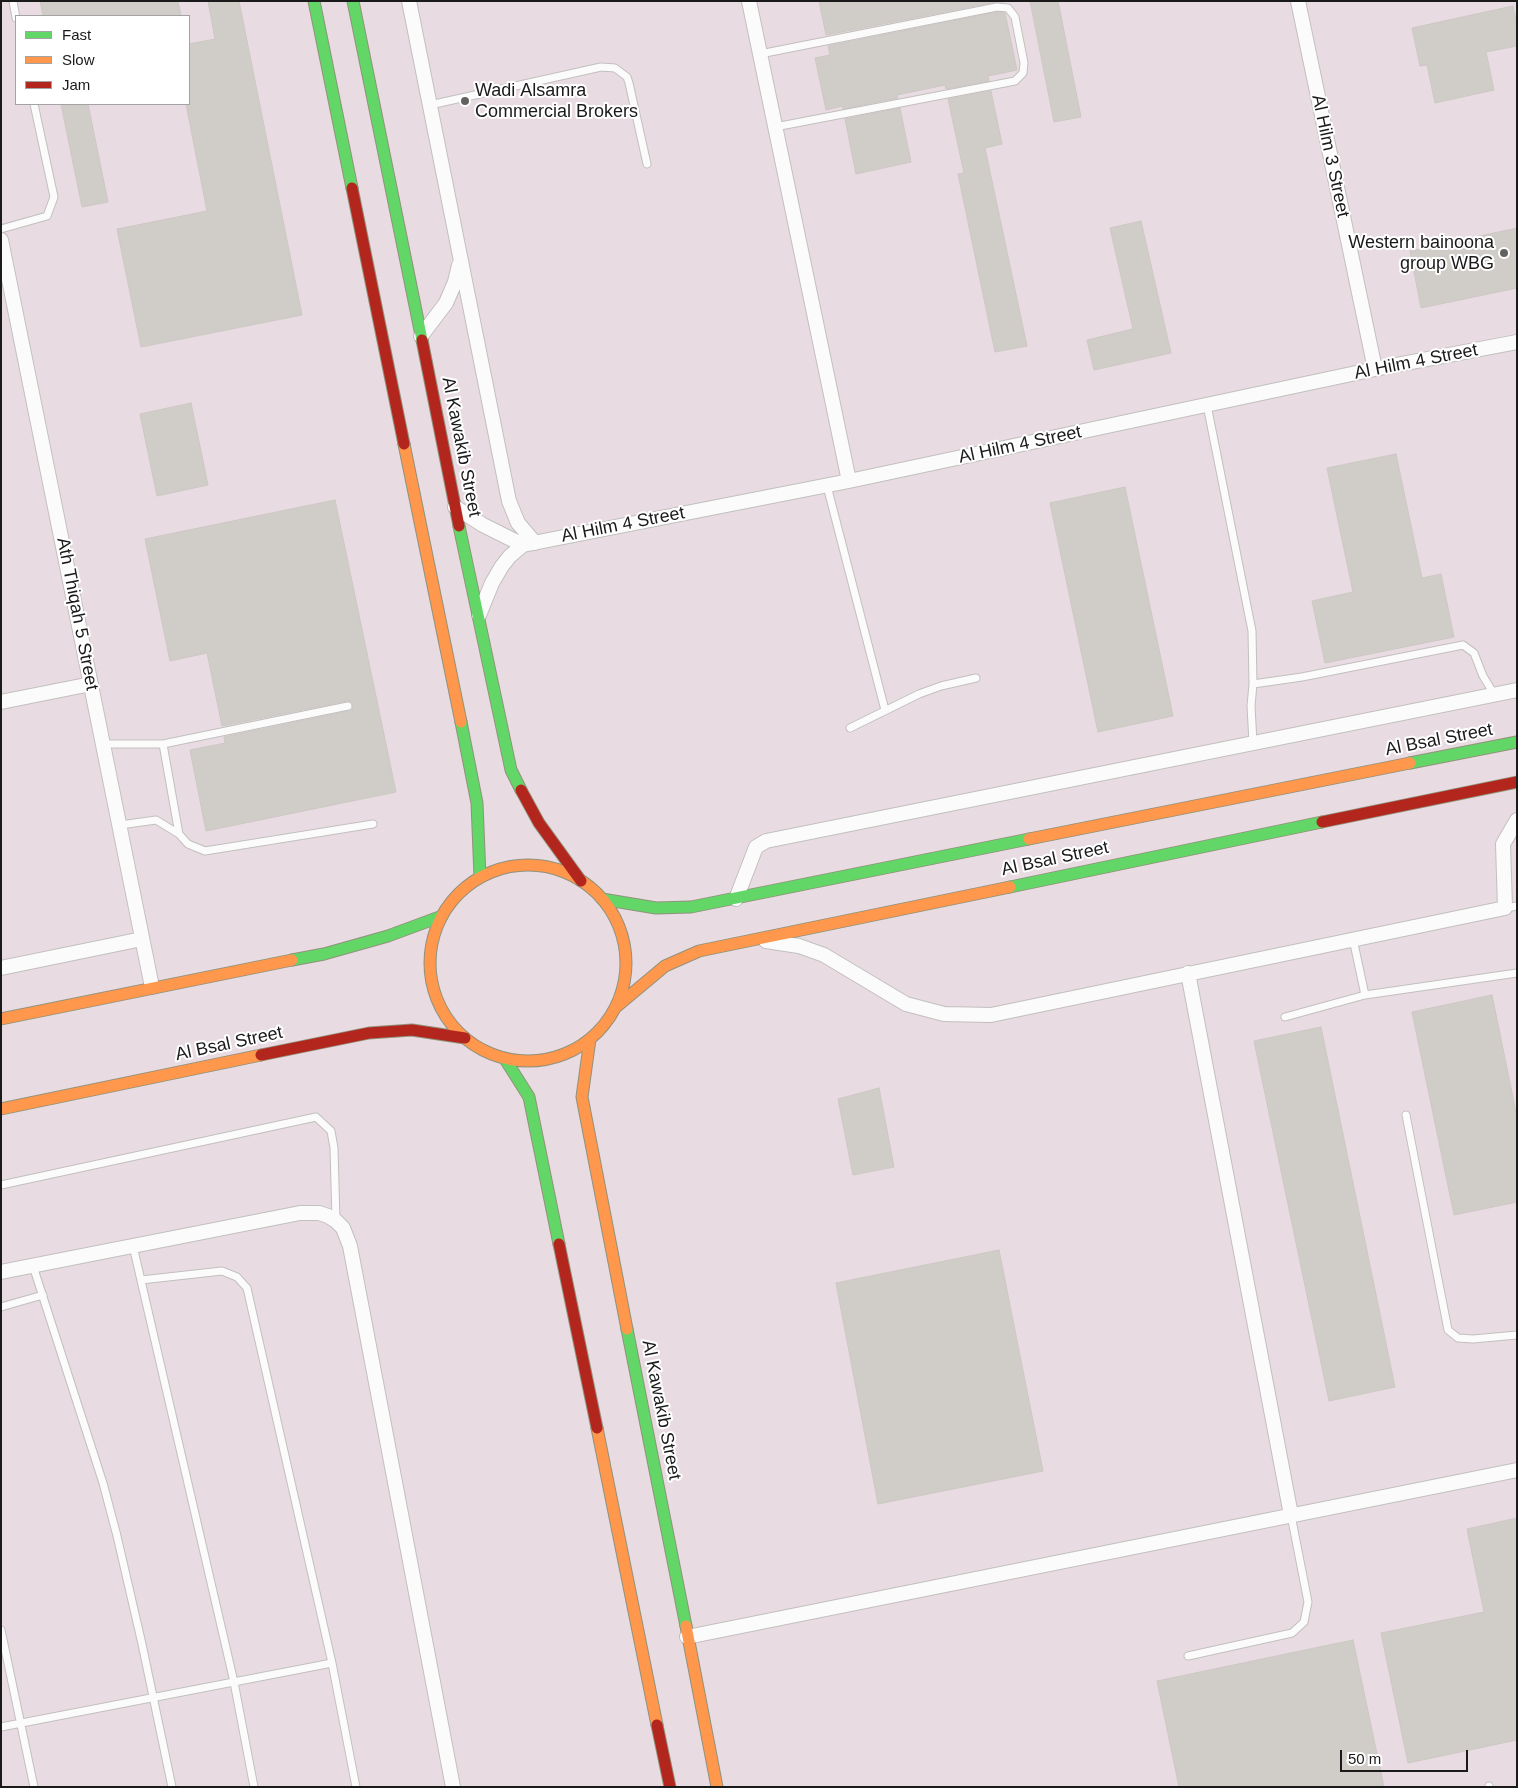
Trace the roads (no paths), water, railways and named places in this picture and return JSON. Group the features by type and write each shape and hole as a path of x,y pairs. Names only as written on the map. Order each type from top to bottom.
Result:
{"street":[{"path":"314,1 477,804 480,877"},
{"name":"Al Kawakib Street","path":"353,1 511,770 539,823 581,881"},
{"path":"409,1 509,501 529,544"},
{"path":"749,1 848,481"},
{"name":"Al Hilm 3 Street","path":"1298,1 1375,369"},
{"name":"Ath Thiqah 5 Street","path":"1,240 8,306 91,684 152,988"},
{"path":"422,336 446,303 455,282 460,259"},
{"name":"Al Hilm 4 Street","path":"529,544 827,486 1375,369 1517,342"},
{"path":"456,507 483,525 529,544"},
{"path":"478,616 492,583 502,566 510,556 529,544"},
{"path":"1,702 91,684"},
{"path":"736,899 756,847 766,841 1517,690"},
{"name":"Al Bsal Street","path":"602,899 656,908 691,907 1517,742"},
{"name":"Al Bsal Street","path":"616,1007 665,966 699,950 1517,782"},
{"path":"755,939 799,946 824,954 906,1004 944,1014 991,1015 1511,907 1502,844 1517,820"},
{"path":"531,865 557,869 581,881 602,899 615,918 623,939 626,962 623,985 616,1007 590,1039 571,1051 550,1059 528,1062 505,1059 484,1051 465,1038 447,1018 435,994 430,968 432,941 442,916 452,901 465,888 480,877 505,868 531,865"},
{"path":"1,1019 324,954 388,936 442,916"},
{"path":"1,968 142,939"},
{"path":"1188,974 1291,1515"},
{"name":"Al Bsal Street","path":"1,1109 369,1033 412,1030 465,1038"},
{"name":"Al Kawakib Street","path":"590,1039 582,1097 717,1787"},
{"path":"505,1059 529,1097 670,1787"},
{"path":"1,1272 300,1213 319,1213 336,1221 348,1237 350,1246 453,1787"},
{"path":"687,1637 1517,1470"}],"lane":[{"path":"13,1 15,15"},
{"path":"760,54 1003,6 1008,8 1015,17 1024,63 1023,73 1015,81 775,127"},
{"path":"430,105 601,67 616,68 627,76 647,164"},
{"path":"1,229 47,216 54,197 34,105"},
{"path":"1207,405 1252,631 1253,684 1251,706 1253,743"},
{"path":"827,486 885,710"},
{"path":"1253,684 1302,677 1463,645 1474,653 1483,676 1494,694"},
{"path":"850,728 930,690 976,678"},
{"path":"103,744 163,744 348,706"},
{"path":"163,744 179,834"},
{"path":"120,825 156,820 179,834 188,844 205,851 373,824"},
{"path":"1353,939 1365,995"},
{"path":"1285,1017 1365,995 1517,974"},
{"path":"1406,1115 1448,1330 1458,1338 1473,1339 1517,1335"},
{"path":"1,1185 316,1117 331,1132 334,1148 336,1221"},
{"path":"133,1246 234,1682 254,1787"},
{"path":"33,1266 100,1474 115,1527 172,1787"},
{"path":"141,1280 222,1271 237,1277 247,1288 332,1663 356,1787"},
{"path":"1,1307 43,1295"},
{"path":"1188,1656 1292,1633 1304,1622 1308,1602 1291,1515"},
{"path":"1,1630 34,1787"},
{"path":"1,1727 332,1663"}],"place":[{"name":"Wadi Alsamra Commercial Brokers","path":"465,101"},
{"name":"Western bainoona group WBG","path":"1504,253"}]}
